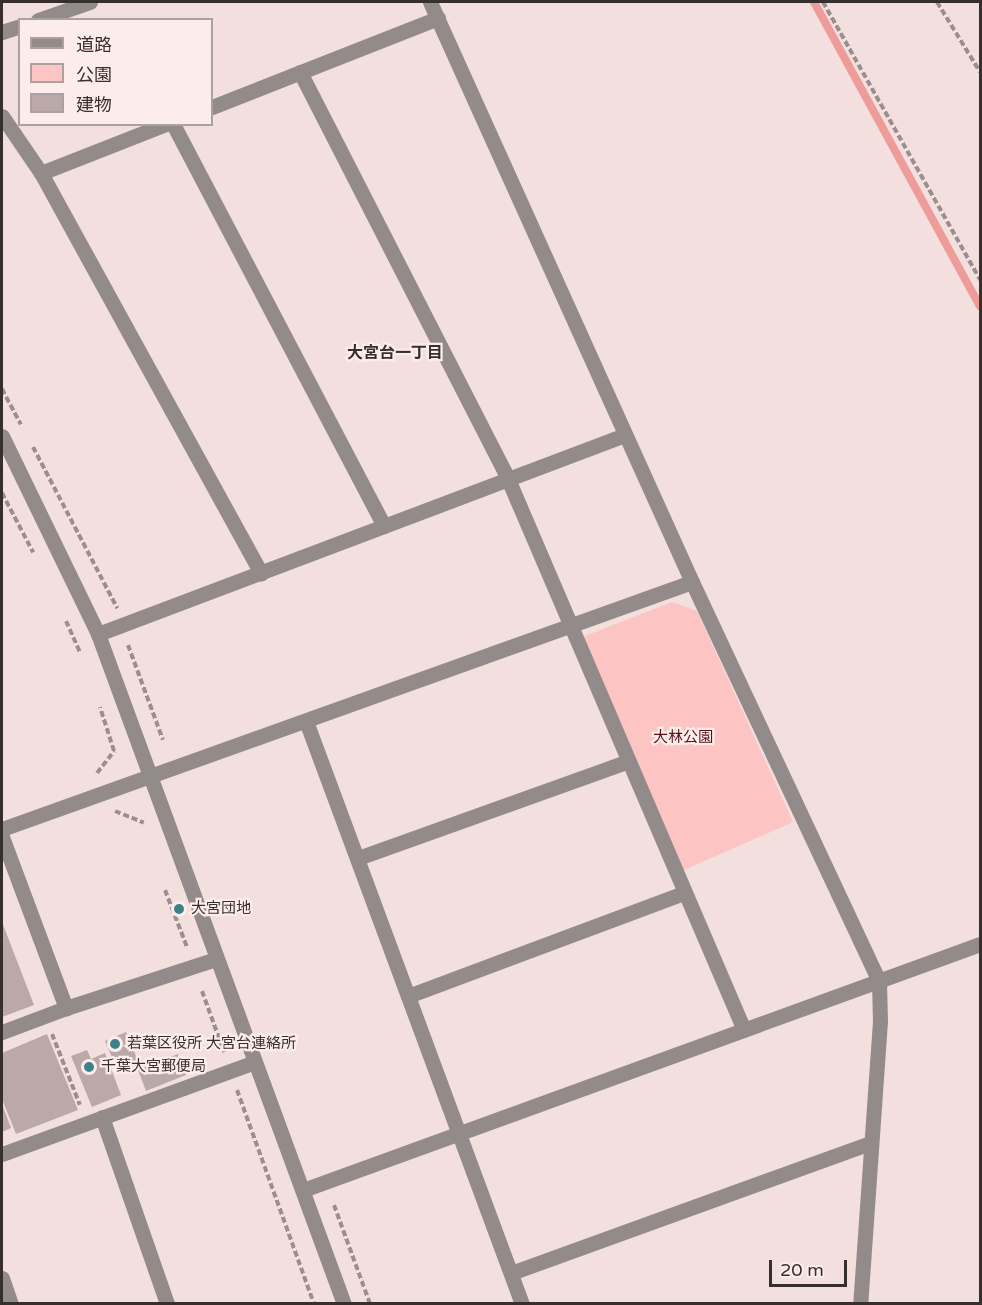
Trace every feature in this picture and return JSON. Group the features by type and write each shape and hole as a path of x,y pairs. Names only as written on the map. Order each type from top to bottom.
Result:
{"street":[{"path":"43,18 84,2"},
{"path":"430,2 692,582 879,981 880,1021 860,1304"},
{"path":"213,106 438,18"},
{"path":"2,32 18,27"},
{"path":"300,72 508,479 567,627 744,1030"},
{"path":"2,116 41,173 261,573"},
{"path":"41,173 161,126"},
{"path":"174,126 384,526"},
{"path":"98,634 625,435"},
{"path":"2,436 98,634 148,777 344,1304"},
{"path":"2,829 692,582"},
{"path":"306,721 522,1304"},
{"path":"358,858 626,762"},
{"path":"2,837 66,1008"},
{"path":"408,996 684,893"},
{"path":"303,1190 981,944"},
{"path":"2,1032 66,1008 216,959"},
{"path":"2,1154 255,1062"},
{"path":"95,1120 167,1304"},
{"path":"511,1273 870,1143"},
{"path":"2,1278 11,1304"}],"path":[{"path":"823,2 981,280"},
{"path":"937,2 981,72"},
{"path":"2,389 23,429"},
{"path":"29,440 118,611"},
{"path":"2,493 36,558"},
{"path":"61,609 84,660"},
{"path":"127,641 164,740"},
{"path":"85,779 96,775 114,751 98,700"},
{"path":"103,814 114,810 144,823 147,832"},
{"path":"165,891 187,947"},
{"path":"202,991 224,1053"},
{"path":"45,1016 95,1120"},
{"path":"237,1090 314,1304"},
{"path":"334,1205 370,1304"}],"green space":[{"name":"大林公園","path":"672,602 697,611 793,822 677,873 581,649 585,636"}],"building":[{"path":"2,922 34,1005 2,1017"},
{"path":"126,1032 139,1063 118,1071 105,1041"},
{"path":"47,1034 78,1110 16,1134 2,1099 2,1053"},
{"path":"87,1050 91,1059 105,1053 121,1095 92,1107 71,1056"},
{"path":"178,1054 186,1075 146,1091 138,1070"},
{"path":"2,1104 11,1128 2,1132"}],"waterway":[{"path":"814,2 980,307"}],"place":[{"name":"大宮団地","path":"179,909"},
{"name":"若葉区役所 大宮台連絡所","path":"115,1044"},
{"name":"千葉大宮郵便局","path":"89,1067"}],"district":[{"name":"大宮台一丁目","path":"395,353"}]}
